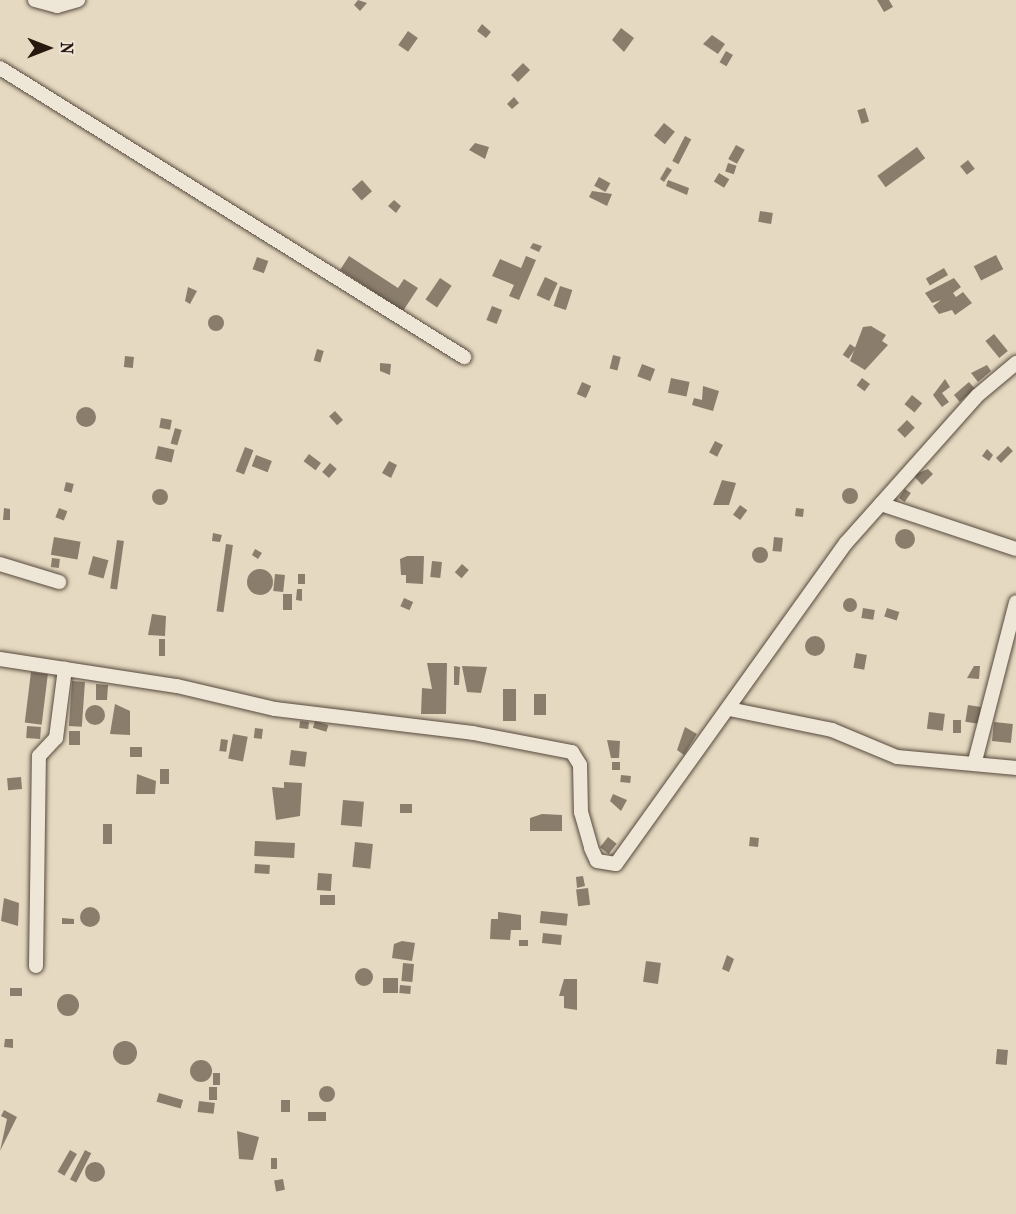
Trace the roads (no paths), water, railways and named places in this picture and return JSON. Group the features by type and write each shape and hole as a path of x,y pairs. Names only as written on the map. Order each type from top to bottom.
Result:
{"street":[{"path":"35,0 57,6 78,0"},
{"path":"0,68 464,357"},
{"path":"0,659 275,709 473,732 572,752 580,765 585,832 597,861 610,865 624,860 846,543 978,395 1016,363"},
{"path":"881,504 1016,549"},
{"path":"0,564 59,582"},
{"path":"975,760 1016,602"},
{"path":"36,966 39,756 56,738 65,669"},
{"path":"729,709 832,730 897,757 975,760 1016,768"}]}
